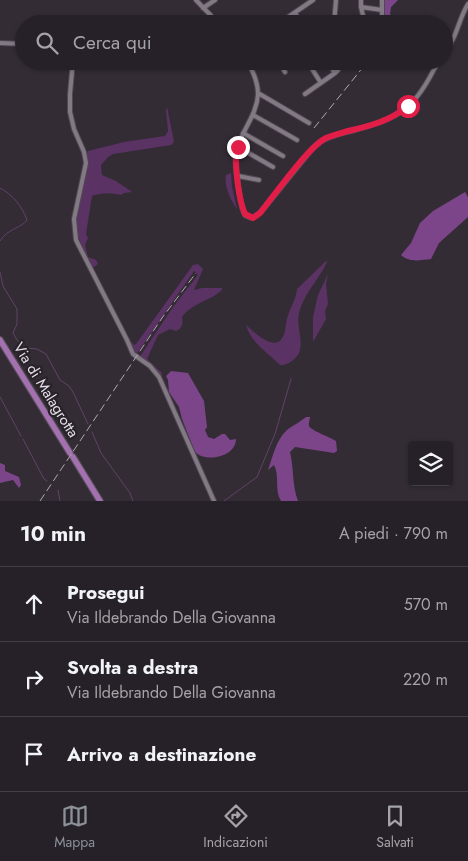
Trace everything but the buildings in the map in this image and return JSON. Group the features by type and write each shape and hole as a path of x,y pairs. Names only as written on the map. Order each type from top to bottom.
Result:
{"main road":[{"name":"Via di Malagrotta","path":"0,340 100,501"}],"street":[{"path":"196,0 211,15"},
{"path":"204,8 215,0"},
{"path":"335,15 336,0"},
{"path":"361,0 363,15"},
{"path":"382,0 382,15"},
{"path":"291,15 310,1"},
{"path":"453,42 461,17 468,4"},
{"path":"361,7 382,10"},
{"path":"0,43 15,44"},
{"path":"72,70 70,112 86,163 74,219 76,240 131,351 150,366 160,377 214,501"},
{"path":"252,70 258,93 254,115 243,133 235,159 244,213 249,217 255,217 260,213 318,143 330,136 375,124 394,116 415,100 433,70"},
{"path":"313,70 322,83"},
{"path":"305,94 338,70"},
{"path":"258,93 309,123"},
{"path":"254,115 297,140"},
{"path":"243,133 283,156"},
{"path":"238,147 273,167"},
{"path":"238,176 259,180"}],"shaded area":[{"path":"384,0 398,0 391,7 391,15 382,15"},
{"path":"167,107 174,142 171,145 113,154 101,165 102,175 116,181 132,192 121,195 106,193 92,196 86,234 88,238 85,245 88,257 96,260 98,264 91,269 79,241 76,221 87,170 88,151 124,142 165,136 168,131"},
{"path":"231,173 237,209 230,198 226,184 226,175"},
{"path":"465,192 468,197 468,217 439,243 431,259 412,260 404,258 401,255 411,243 420,223 433,211"},
{"path":"326,261 324,269 301,306 298,318 301,344 299,353 291,362 280,365 260,347 248,331 246,325 269,342 278,342 284,334 297,289"},
{"path":"198,264 203,269 194,290 222,288 222,290 186,312 182,317 182,325 178,330 170,329 158,335 147,359 162,373 161,377 139,358 173,307 198,275 194,271 136,355 129,340 134,345 136,344 193,265"},
{"path":"328,274 326,284 328,304 325,311 326,319 313,342 313,317 318,295"},
{"path":"171,371 188,373 204,401 207,427 205,430 208,437 214,439 225,434 230,440 236,439 235,445 226,454 206,457 195,452 179,407 169,392 166,376"},
{"path":"306,417 310,417 310,428 336,441 337,451 334,453 295,447 290,452 298,501 281,501 274,465 268,470 280,438 289,428"},
{"path":"0,463 5,465 5,471 19,477 21,485 19,488 13,480 0,483"}],"waterway":[{"path":"0,188 16,201 27,220 7,233 0,241"},
{"path":"0,272 3,286 17,309 17,324 13,333 17,340 26,348 37,349 46,354 60,380 69,386 73,392 88,424"},
{"path":"224,501 257,477 275,434 291,379"},
{"path":"0,397 21,436"},
{"path":"92,432 101,453 130,493 133,501"},
{"path":"23,439 44,479 47,481"},
{"path":"58,490 60,501"}],"railway":[{"path":"314,128 361,70"},
{"path":"40,501 162,318 196,273"}],"route":[{"path":"238,147 235,159 241,202 245,214 253,218 260,213 320,142 330,136 380,123 408,106"}]}
